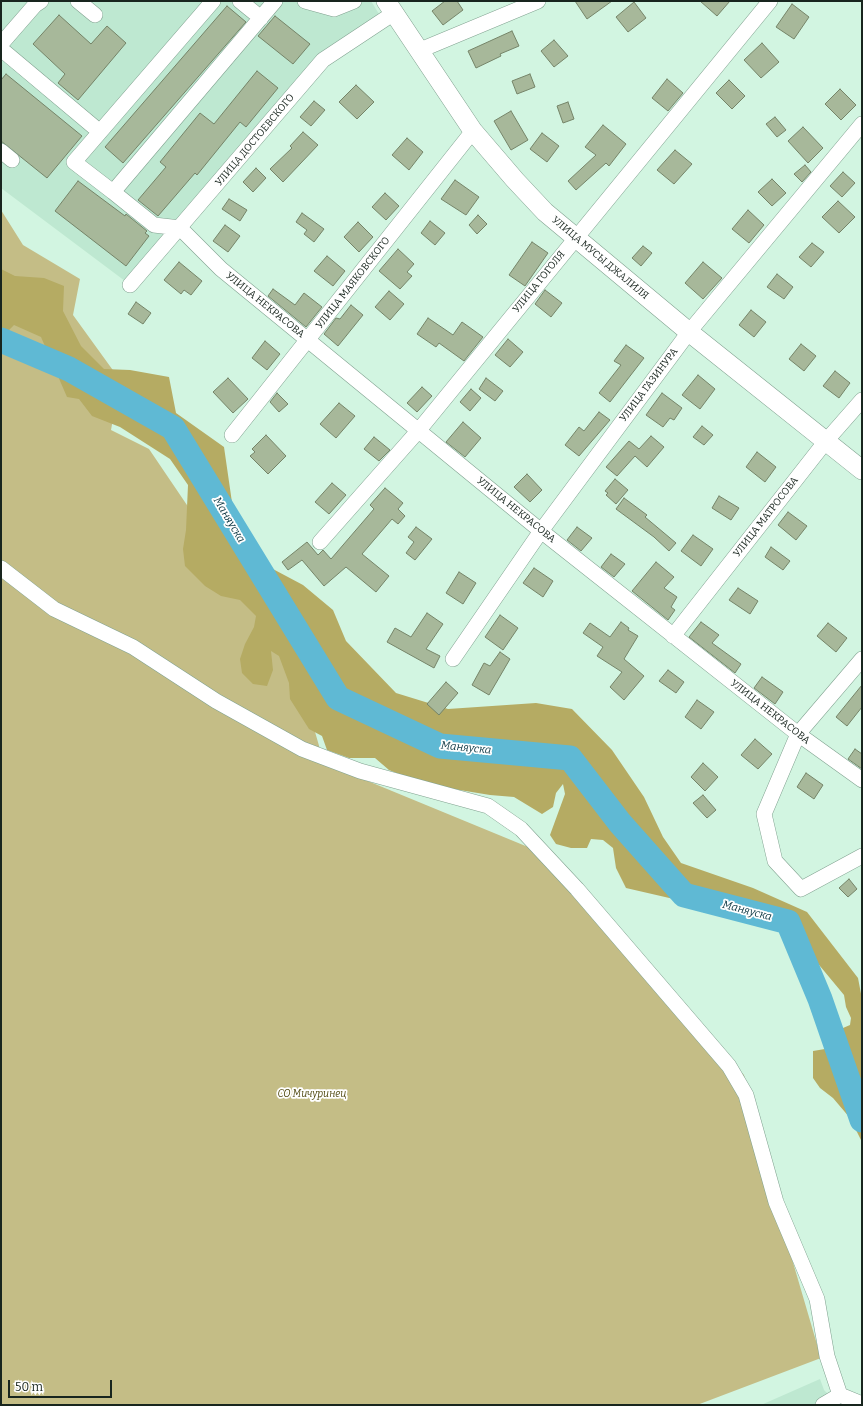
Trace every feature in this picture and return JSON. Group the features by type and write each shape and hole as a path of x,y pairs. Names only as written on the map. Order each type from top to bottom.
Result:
{"main road":[{"name":"УЛИЦА МУСЫ ДЖАЛИЛЯ","path":"390,7 418,51 473,130 515,180 545,212 575,239 689,332 862,470"}],"street":[{"path":"1,44 35,5 41,1"},
{"path":"78,1 95,15"},
{"path":"180,228 154,225 74,162 213,1"},
{"path":"240,1 261,18"},
{"path":"113,192 275,1"},
{"path":"305,1 334,9 354,1"},
{"path":"418,51 538,1"},
{"name":"УЛИЦА ГОГОЛЯ","path":"320,542 419,430 770,1"},
{"name":"УЛИЦА ДОСТОЕВСКОГО","path":"130,284 180,228 323,60 390,7"},
{"path":"1,49 100,132"},
{"name":"УЛИЦА ГАЗИНУРА","path":"452,660 541,531 689,332 862,124"},
{"name":"УЛИЦА МАЯКОВСКОГО","path":"232,435 473,130"},
{"name":"УЛИЦА НЕКРАСОВА","path":"180,228 221,269 541,531 798,734 862,780"},
{"name":"УЛИЦА МАТРОСОВА","path":"673,636 826,441 862,400"},
{"path":"1,568 54,608 133,647 216,701 302,749 360,771 488,806 521,829 578,889 729,1066 746,1095 776,1202 817,1299 827,1356 840,1395 862,1404"},
{"path":"862,659 798,734 764,814 775,861 801,889 862,856"},
{"path":"823,1405 840,1395"}],"shaded area":[{"path":"1,1 371,1 379,14 321,52 125,281 1,188"},
{"path":"1,269 15,276 44,278 64,286 63,311 81,346 104,369 130,370 169,377 176,413 224,447 239,551 303,585 333,610 346,641 396,693 448,709 536,703 572,709 612,750 644,797 663,837 681,863 753,888 807,912 858,978 862,999 862,1142 850,1118 833,1098 820,1088 813,1078 813,1051 825,1049 829,1046 843,1028 850,1025 851,1018 846,1007 844,995 810,954 804,944 780,929 756,918 626,888 616,868 613,848 603,840 591,839 587,848 571,848 556,844 550,835 565,794 563,784 556,793 553,807 542,814 514,797 490,795 423,784 389,770 375,758 349,758 327,750 322,736 309,729 290,699 289,683 279,656 271,651 273,670 267,686 253,684 242,673 240,659 245,644 254,627 256,616 240,600 221,596 205,586 185,566 183,549 186,530 188,485 170,459 120,427 92,416 79,399 67,397 41,337 14,325 1,338"},
{"path":"820,1379 824,1390 839,1405 761,1405"}],"green space":[{"name":"СО Мичуринец","path":"1,210 23,245 80,279 73,315 120,380 111,430 149,449 296,666 324,763 528,847 744,1075 770,1184 821,1358 697,1405 1,1405"}],"building":[{"path":"445,1 457,1 463,10 443,25 432,11"},
{"path":"575,1 612,1 587,19"},
{"path":"700,1 730,1 717,16"},
{"path":"634,2 646,18 628,32 616,17"},
{"path":"792,4 809,17 794,39 776,27"},
{"path":"227,6 246,22 123,163 105,147"},
{"path":"59,15 91,44 107,26 126,43 78,100 58,83 65,74 33,44"},
{"path":"275,16 310,44 293,64 258,36"},
{"path":"512,31 519,46 500,54 501,56 476,68 468,51"},
{"path":"554,40 568,56 554,67 541,51"},
{"path":"762,43 779,62 761,78 744,60"},
{"path":"257,71 278,88 246,127 240,122 197,175 195,173 158,216 138,200 166,167 160,162 200,113 214,124"},
{"path":"6,74 82,136 47,178 1,141 1,80"},
{"path":"530,74 535,87 517,94 512,81"},
{"path":"667,79 683,93 668,111 652,98"},
{"path":"729,80 745,96 732,109 716,93"},
{"path":"356,85 374,102 357,119 339,102"},
{"path":"840,89 856,105 841,120 825,104"},
{"path":"314,101 325,110 311,126 300,117"},
{"path":"568,102 574,119 563,123 557,106"},
{"path":"511,111 528,140 511,150 494,121"},
{"path":"775,117 786,130 777,137 766,124"},
{"path":"603,125 626,144 609,166 606,163 576,190 568,181 596,155 585,147"},
{"path":"803,127 823,148 808,163 788,141"},
{"path":"303,132 318,145 283,182 270,169 292,148 290,146"},
{"path":"542,133 559,146 547,162 530,149"},
{"path":"407,138 423,152 409,170 392,155"},
{"path":"675,150 692,164 674,184 657,170"},
{"path":"805,165 811,172 802,182 794,174"},
{"path":"256,168 266,178 253,192 243,182"},
{"path":"843,172 855,183 842,197 830,186"},
{"path":"772,179 786,193 772,206 758,192"},
{"path":"455,180 479,197 466,215 441,199"},
{"path":"78,181 125,216 126,214 147,231 145,233 149,236 126,266 55,211"},
{"path":"385,193 399,206 386,220 372,207"},
{"path":"229,199 247,210 240,221 222,209"},
{"path":"838,201 855,217 839,233 822,217"},
{"path":"748,210 764,225 749,243 732,229"},
{"path":"302,213 324,229 314,242 304,234 307,230 296,222"},
{"path":"478,215 487,224 477,234 469,225"},
{"path":"430,221 445,233 435,245 421,233"},
{"path":"358,222 373,237 359,252 344,237"},
{"path":"225,225 240,236 228,252 213,241"},
{"path":"532,242 548,253 525,286 509,275"},
{"path":"812,243 824,252 811,267 799,257"},
{"path":"643,246 652,253 641,266 632,258"},
{"path":"398,249 414,264 407,272 412,276 400,289 379,271"},
{"path":"327,256 345,271 333,286 314,271"},
{"path":"179,262 202,281 191,295 184,290 181,294 164,280"},
{"path":"703,262 722,278 703,299 685,283"},
{"path":"777,274 793,287 784,299 767,287"},
{"path":"273,289 295,305 304,293 322,307 306,327 268,296"},
{"path":"545,290 562,303 551,317 535,304"},
{"path":"389,291 404,304 390,320 375,307"},
{"path":"136,302 151,313 143,324 128,314"},
{"path":"351,305 363,315 338,346 324,334 336,318 340,319"},
{"path":"751,310 766,322 754,337 739,325"},
{"path":"428,318 453,335 462,322 483,337 464,361 439,343 436,347 417,334"},
{"path":"508,339 523,352 510,367 495,355"},
{"path":"265,341 280,354 267,370 252,358"},
{"path":"801,344 816,356 804,371 789,359"},
{"path":"626,345 644,358 610,402 599,393 621,365 614,361"},
{"path":"835,371 850,383 839,398 823,386"},
{"path":"698,375 715,389 700,409 682,395"},
{"path":"228,378 248,399 233,413 213,392"},
{"path":"486,378 503,391 495,401 479,389"},
{"path":"422,387 432,396 417,412 407,403"},
{"path":"471,389 481,398 470,411 460,402"},
{"path":"277,393 288,404 279,412 270,402"},
{"path":"662,393 682,408 674,420 670,418 663,427 646,415"},
{"path":"339,403 355,416 336,438 320,424"},
{"path":"599,412 610,420 579,456 565,445 579,427 584,431"},
{"path":"463,422 481,438 465,457 446,442"},
{"path":"702,426 713,435 704,445 693,437"},
{"path":"266,435 286,456 268,474 250,456 255,452 252,449"},
{"path":"651,436 664,447 647,467 635,456 617,476 606,467 629,441 639,449"},
{"path":"374,437 390,450 379,461 364,449"},
{"path":"757,452 776,467 765,482 746,467"},
{"path":"527,474 542,490 530,502 514,487"},
{"path":"615,479 628,490 616,504 606,495 608,493 605,491"},
{"path":"332,483 346,495 329,514 315,502"},
{"path":"385,488 403,503 398,509 405,516 398,524 392,519 362,554 389,576 376,592 346,567 324,586 302,560 288,570 282,562 307,542 318,555 323,550 331,559 374,509 370,505"},
{"path":"719,496 739,508 731,520 712,508"},
{"path":"624,498 647,515 645,517 676,543 669,551 654,537 616,509"},
{"path":"788,512 807,526 796,540 778,525"},
{"path":"416,527 432,539 415,560 406,553 414,542 408,537"},
{"path":"577,527 592,538 581,551 567,540"},
{"path":"693,535 713,549 701,566 681,551"},
{"path":"771,547 790,561 783,570 765,557"},
{"path":"611,554 625,564 614,577 601,567"},
{"path":"656,562 674,577 664,588 677,597 671,607 675,610 668,620 632,591"},
{"path":"534,568 553,581 543,597 523,583"},
{"path":"459,572 476,583 463,604 446,593"},
{"path":"738,588 758,601 750,614 729,600"},
{"path":"427,613 443,624 426,649 440,656 434,668 387,642 395,628 411,637"},
{"path":"500,615 518,628 503,650 485,637"},
{"path":"621,622 629,628 628,630 638,636 624,659 644,676 624,700 610,687 622,672 597,656 603,647 583,633 590,623 610,637"},
{"path":"701,622 719,635 712,643 741,664 735,673 689,637"},
{"path":"828,623 847,638 836,652 817,636"},
{"path":"500,652 510,659 489,695 472,685 484,663 490,666"},
{"path":"668,670 684,682 676,693 659,681"},
{"path":"762,677 783,692 775,704 754,688"},
{"path":"446,682 458,693 439,715 427,704"},
{"path":"862,685 862,707 847,726 836,717"},
{"path":"697,700 714,712 701,729 685,717"},
{"path":"755,739 772,754 758,769 741,755"},
{"path":"855,749 862,754 862,769 848,759"},
{"path":"703,763 718,777 705,791 691,777"},
{"path":"806,773 823,785 814,799 797,787"},
{"path":"703,795 716,810 707,818 693,803"},
{"path":"849,879 857,889 848,897 839,888"}],"waterway":[{"name":"Маняуска","path":"1,340 69,369 173,428 338,698 440,746 570,758 620,823 684,895 788,922 820,999 862,1120"}]}
